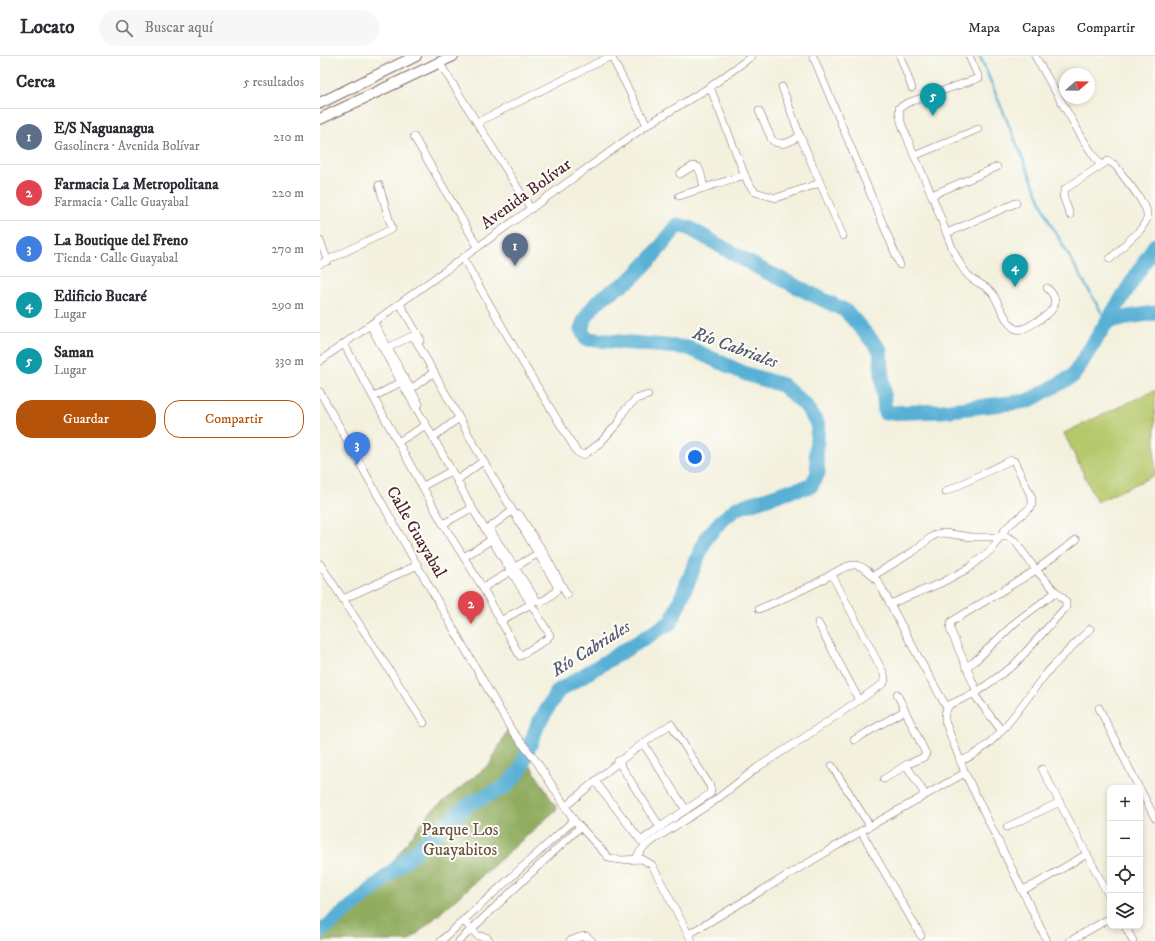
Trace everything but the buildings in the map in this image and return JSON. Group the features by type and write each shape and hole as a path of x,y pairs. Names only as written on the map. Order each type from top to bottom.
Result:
{"main road":[{"path":"320,103 416,56"},
{"path":"320,119 453,56"}],"street":[{"path":"478,122 611,56 647,125"},
{"name":"Avenida Bolívar","path":"320,360 400,304 647,125 710,87 751,56"},
{"path":"813,56 900,265"},
{"path":"900,56 912,88"},
{"path":"970,56 979,78 907,103 899,108 899,116 958,261 968,275 992,292 1009,323 1013,327 1021,329 1027,327 1050,313 1053,309 1054,302 1051,292 1047,288"},
{"path":"1035,56 1084,141 1100,165"},
{"path":"439,62 478,122 531,209"},
{"path":"710,87 748,183 756,192 776,198 820,183"},
{"path":"782,87 800,136 843,236"},
{"path":"759,111 772,140 776,143 786,143 800,136"},
{"path":"914,156 978,129"},
{"path":"414,136 478,247"},
{"path":"1070,215 1063,196 1064,189 1108,161 1115,165 1139,197 1146,209 1147,219 1140,229 1110,259"},
{"path":"680,174 693,166 698,167 704,188"},
{"path":"932,195 997,167"},
{"path":"679,196 745,175"},
{"path":"320,264 392,229 378,185"},
{"path":"947,233 1016,202"},
{"path":"320,241 328,261"},
{"path":"463,258 526,368 578,452 582,454 587,453 601,442 619,422 623,412 636,399 648,395"},
{"path":"400,304 493,473 544,553 567,595"},
{"path":"344,344 443,524 483,588 520,656 547,639 550,635 531,604 513,569 460,478 411,389 372,324"},
{"path":"372,324 401,382 491,540 537,602 541,602 556,591 557,586 512,512 422,350 413,336 387,348"},
{"path":"411,389 434,372"},
{"path":"374,397 401,382"},
{"name":"Calle Guayabal","path":"320,392 512,731 537,762 579,828 609,858 621,860 636,859"},
{"path":"436,435 459,418"},
{"path":"398,442 426,425"},
{"path":"890,604 941,584 961,573 995,547 1010,523 1031,507 1032,503 1032,498 1014,460 1010,460 945,492"},
{"path":"460,478 483,461"},
{"path":"423,486 451,471"},
{"path":"443,524 472,508"},
{"path":"489,528 512,512"},
{"path":"872,576 914,551 937,534 944,533 971,537 1010,538 1015,541 1036,570 1065,600 1066,607 1014,665 975,693 957,700 947,708 945,713 945,720 965,773 1047,941"},
{"path":"464,557 491,540"},
{"path":"1002,730 975,693 950,629 951,622 1036,570 1076,540"},
{"path":"483,588 537,554"},
{"path":"320,564 424,723"},
{"path":"343,599 418,565"},
{"path":"759,609 849,566 856,565 862,567 879,583 947,708"},
{"path":"832,575 885,677 884,683 758,767 712,802 661,835 641,850 636,859 642,859 652,865 691,938 861,831 965,773"},
{"path":"966,667 975,661 1017,621 1056,592"},
{"path":"500,621 531,604"},
{"path":"818,623 859,700"},
{"path":"960,761 974,755 1002,730 1045,675 1090,629"},
{"path":"884,779 906,765 924,757 926,754 897,694"},
{"path":"1098,708 1138,785"},
{"path":"854,740 904,711"},
{"path":"565,807 595,781 618,762 671,724 711,789 711,793 641,841 595,781"},
{"path":"643,743 686,810"},
{"path":"618,762 660,827"},
{"path":"906,765 923,791 923,796"},
{"path":"832,766 870,826"},
{"path":"1042,770 1107,893"},
{"path":"1143,795 1155,818"},
{"path":"1007,827 1060,802"},
{"path":"441,941 574,820"},
{"path":"459,941 579,828"},
{"path":"861,831 921,936"},
{"path":"1022,890 1034,885 1087,854"},
{"path":"463,920 472,929 478,939 486,937 490,941"},
{"path":"1070,941 1107,920"},
{"path":"1127,929 1133,941"},
{"path":"570,941 580,936 586,936 592,941"}],"green space":[{"path":"1155,390 1155,475 1097,502 1064,433"},
{"name":"Parque Los Guayabitos","path":"508,729 557,809 409,941 320,941 320,931 370,892 430,812 490,764"}],"waterway":[{"path":"980,56 1049,221 1107,322"},
{"name":"Río Cabriales","path":"320,932 360,900 469,804 505,787 520,771 538,724 558,691 671,622 706,538 721,521 737,508 789,491 811,486 818,473 816,452 818,425 806,406 782,385 746,374 689,348 586,339 581,329 585,319 592,309 604,296 632,278 656,253 677,225 689,228 757,267 846,311 880,350 885,413 942,411 1028,401 1073,376 1155,245"},
{"name":"Río Cabriales","path":"1107,322 1155,313"}],"place":[{"name":"Saman","path":"933,116"},
{"name":"E/S Naguanagua","path":"515,266"},
{"name":"Edificio Bucaré","path":"1015,287"},
{"name":"La Boutique del Freno","path":"357,465"},
{"name":"Farmacia La Metropolitana","path":"471,624"}]}
